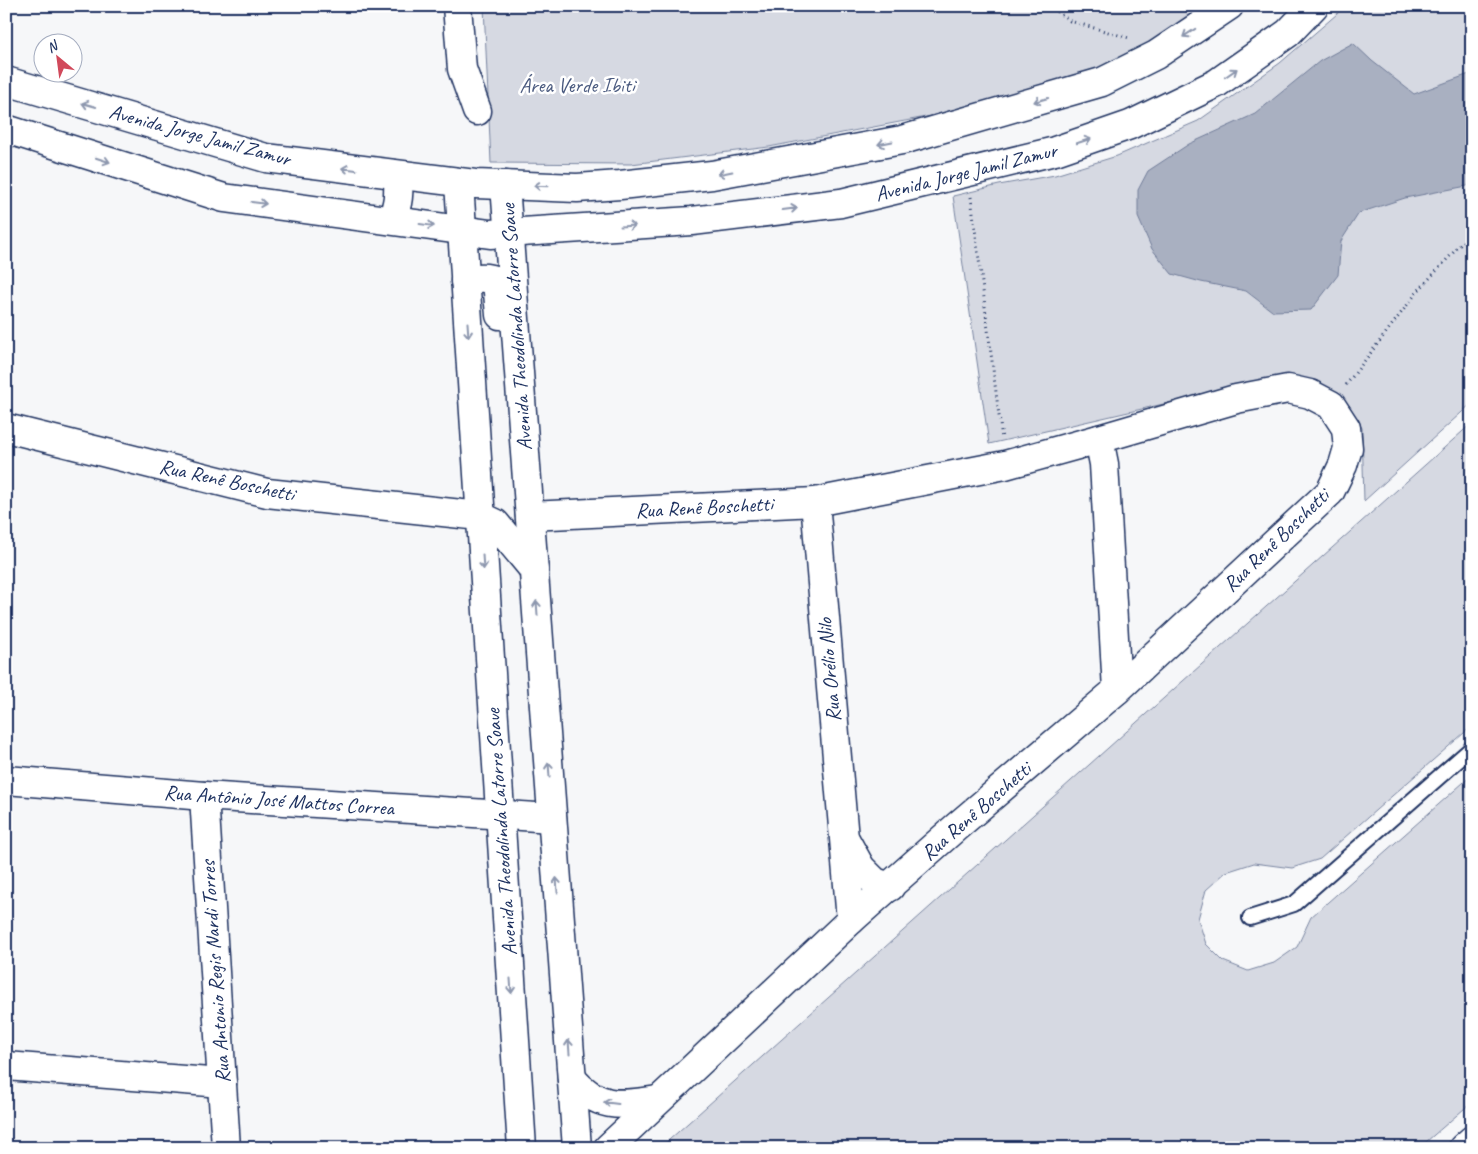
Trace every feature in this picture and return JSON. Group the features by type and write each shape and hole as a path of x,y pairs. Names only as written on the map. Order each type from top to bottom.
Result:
{"street":[{"path":"457,6 462,69 477,111"},
{"name":"Avenida Jorge Jamil Zamur","path":"6,81 266,158 459,183 577,188 712,176 902,140 1102,82 1156,55 1229,6"},
{"name":"Avenida Jorge Jamil Zamur","path":"6,129 224,198 490,234 692,222 841,203 1054,151 1130,126 1217,83 1288,33 1314,6"},
{"path":"392,220 399,198 397,175"},
{"name":"Avenida Theodolinda Latorre Soave","path":"459,183 522,1148"},
{"name":"Avenida Theodolinda Latorre Soave","path":"505,185 577,1148"},
{"path":"577,188 572,204 572,215 580,229"},
{"name":"Avenida Theodolinda Latorre Soave","path":"465,281 475,277 489,278 497,282 508,424 526,470"},
{"name":"Rua Renê Boschetti","path":"530,516 815,502 1005,465 1236,399 1288,390 1310,394 1331,406 1346,428 1348,448 1343,465 1330,492 1116,690 851,920 608,1148"},
{"name":"Rua Renê Boschetti","path":"6,428 266,493 480,516"},
{"path":"1099,439 1104,464 1116,690"},
{"name":"Rua Orélio Nilo","path":"815,502 851,920"},
{"path":"480,516 495,523 534,570"},
{"path":"1113,627 1134,653 1154,656"},
{"name":"Rua Antônio José Mattos Correa","path":"6,780 204,796 552,818"},
{"name":"Rua Antonio Regis Nardi Torres","path":"204,796 226,1148"},
{"name":"Rua Orélio Nilo","path":"844,837 868,875 875,882 890,887"},
{"path":"6,1066 222,1083"},
{"path":"572,1079 584,1092 604,1102 628,1104 658,1100"},
{"path":"1463,1148 1472,1140"}],"lane":[{"path":"1250,918 1294,904 1472,748"}],"path":[{"path":"1049,6 1070,21 1129,38"},
{"path":"968,172 1005,465"},
{"path":"1331,406 1418,291 1472,232"}],"green space":[{"name":"Área Verde Ibiti","path":"484,6 1217,6 1133,57 1082,74 931,116 769,147 631,164 491,163"},
{"path":"1344,6 1472,6 1472,403 1364,501 1362,428 1349,405 1317,381 1290,375 989,444 953,196 1055,175 1117,156 1198,121 1280,63"},
{"path":"1472,423 1472,726 1320,859 1292,868 1254,863 1226,872 1206,890 1198,919 1206,944 1223,961 1248,971 1274,963 1297,947 1311,917 1472,775 1472,1102 1419,1148 660,1148"}],"water":[{"path":"1353,43 1372,61 1414,94 1472,73 1472,183 1467,186 1405,198 1359,213 1341,241 1338,275 1311,310 1272,311 1246,291 1172,274 1152,249 1138,217 1138,190 1148,171 1189,144 1255,114 1320,61"}]}
